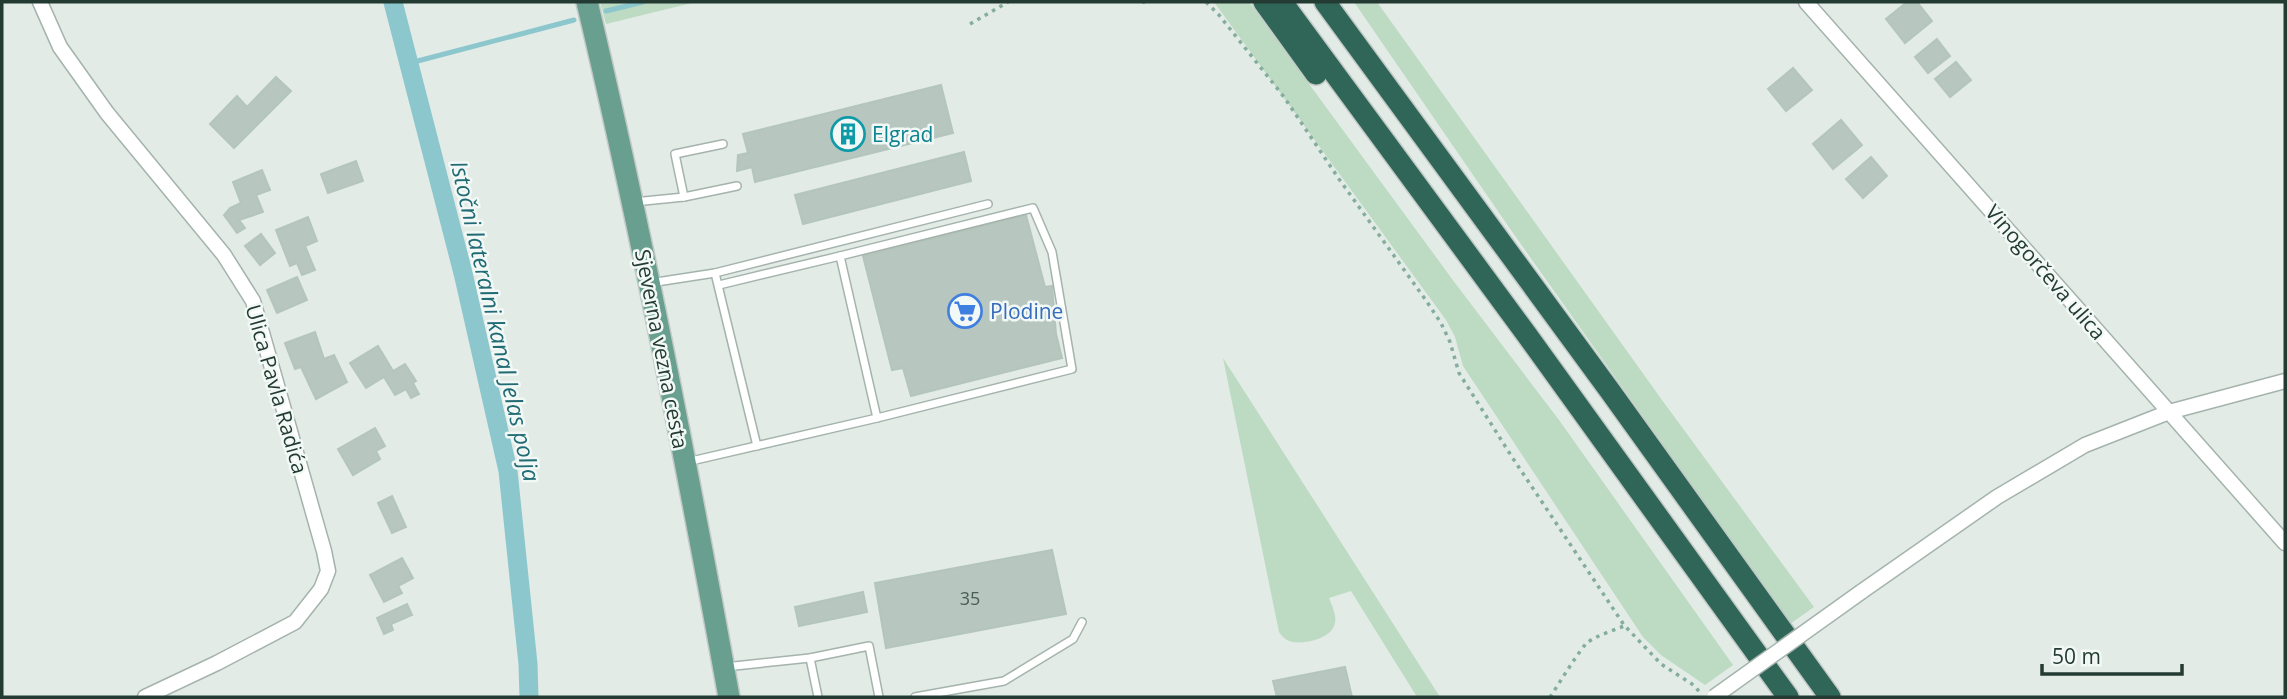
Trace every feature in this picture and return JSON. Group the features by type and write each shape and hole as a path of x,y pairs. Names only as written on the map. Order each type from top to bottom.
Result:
{"highway":[{"path":"1264,2 1319,78 1361,111"},
{"path":"1282,2 1528,335 1788,697"},
{"path":"1325,2 1830,697"}],"main road":[{"name":"Sjeverna vezna cesta","path":"587,2 650,283 729,697"}],"street":[{"name":"Ulica Pavla Radića","path":"40,2 61,47 107,113 224,255 253,301 328,571 321,589 295,622 145,697"},
{"name":"Vinogorčeva ulica","path":"1806,2 2285,543"},
{"path":"1714,697 1997,497 2085,445 2169,412 2285,381"}],"lane":[{"path":"684,198 675,154 723,144"},
{"path":"633,202 684,198 737,186"},
{"path":"650,283 715,273 988,204"},
{"path":"685,463 1072,369 1052,252 1033,208 719,285"},
{"path":"840,256 877,418"},
{"path":"715,273 757,446"},
{"path":"915,697 1004,681 1073,639 1082,622"},
{"path":"724,667 810,658 869,646 879,697"},
{"path":"810,658 818,697"}],"path":[{"path":"970,24 1008,2"},
{"path":"1206,2 1284,97 1425,299 1441,323 1459,373 1471,393 1625,625 1661,664 1695,686 1704,697"},
{"path":"1550,697 1581,648 1625,625"}],"green space":[{"path":"600,2 696,2 606,24"},
{"path":"1214,2 1249,2 1559,420 1733,665 1705,685 1661,655 1643,637 1463,366 1455,337 1446,320"},
{"path":"1354,2 1377,2 1814,607 1790,624 1513,233"},
{"path":"1223,358 1440,697 1417,697 1351,591 1329,598 1335,623 1331,631 1322,637 1293,642 1279,632"}],"building":[{"path":"1907,2 1917,2 1932,21 1905,43 1886,19"},
{"path":"1937,39 1950,56 1928,73 1915,57"},
{"path":"1956,62 1971,80 1950,97 1935,79"},
{"path":"1793,68 1812,90 1786,111 1768,89"},
{"path":"276,77 291,91 234,148 210,124 237,96 247,107"},
{"name":"Elgrad","path":"941,85 953,133 755,182 752,167 737,171 738,155 748,153 743,134"},
{"path":"1841,120 1862,145 1833,169 1813,144"},
{"path":"964,152 971,181 803,224 795,195"},
{"path":"1871,157 1887,176 1863,198 1846,179"},
{"path":"356,161 363,181 328,193 321,174"},
{"path":"262,170 270,190 256,195 263,212 239,220 245,228 237,233 224,215 230,208 241,203 233,182"},
{"name":"Plodine","path":"1026,215 1045,287 1052,286 1056,334 1062,358 911,396 903,368 892,370 863,256"},
{"path":"308,217 317,241 305,246 315,270 302,275 297,263 290,266 276,230"},
{"path":"261,234 275,253 260,265 245,246"},
{"path":"297,277 307,300 277,313 267,290"},
{"path":"315,332 324,359 334,355 347,382 316,399 301,367 295,369 285,343"},
{"path":"378,346 393,371 405,364 416,381 413,383 419,394 411,398 406,389 395,395 384,377 366,388 350,363"},
{"path":"375,428 385,446 376,451 380,459 353,475 338,449"},
{"path":"392,496 406,527 392,533 378,503"},
{"path":"1052,550 1066,614 886,648 875,583"},
{"path":"402,558 413,578 398,586 402,593 384,602 370,575"},
{"path":"863,592 867,612 799,626 795,607"},
{"path":"407,604 412,615 391,624 393,630 384,634 377,618"},
{"path":"1345,667 1352,697 1277,697 1273,681"}],"waterway":[{"name":"Istočni lateralni kanal Jelas polja","path":"393,2 463,273 508,471 529,697"},
{"path":"606,11 643,2"},
{"path":"410,63 574,20"}],"place":[{"name":"Elgrad","path":"848,134"},
{"name":"Plodine","path":"965,311"}]}
